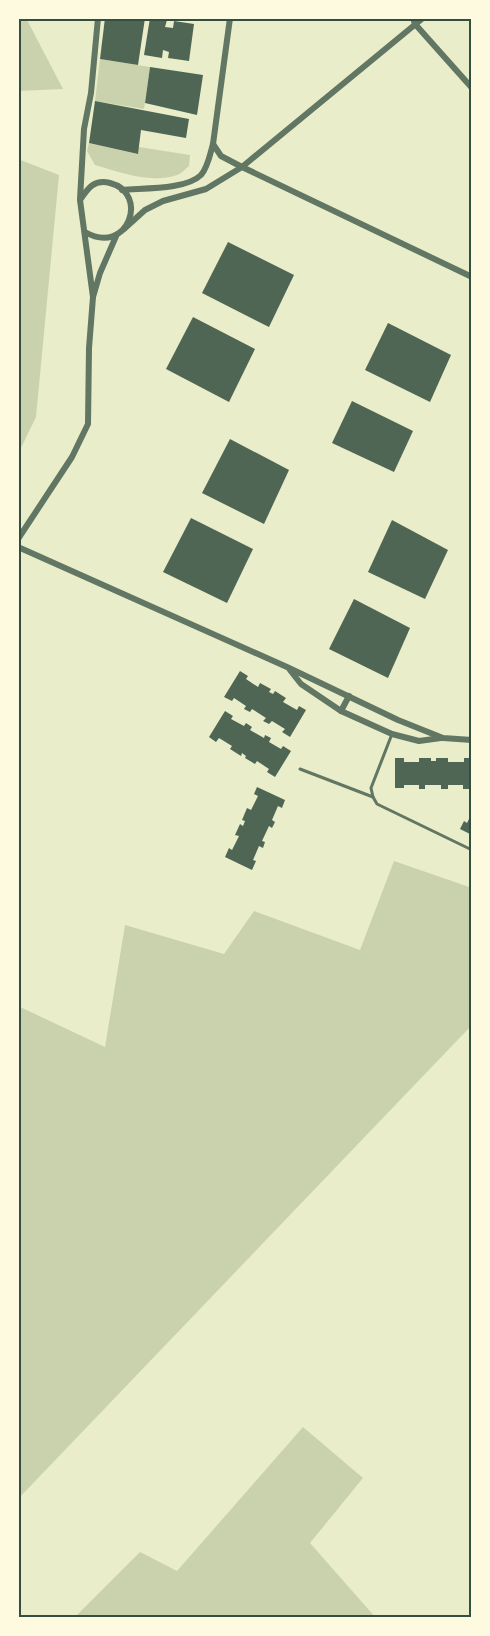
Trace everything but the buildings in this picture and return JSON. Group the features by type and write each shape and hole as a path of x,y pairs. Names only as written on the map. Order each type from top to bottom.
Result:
{"street":[{"path":"18,539 72,457 88,424 89,348 93,297 80,200 84,129 91,93 98,18"},
{"path":"122,190 189,183 202,174 213,144 230,18"},
{"path":"85,232 101,238 117,234 145,210 163,201 206,189 242,167 414,21 423,18"},
{"path":"414,21 472,88"},
{"path":"213,144 221,156 242,167 472,277"},
{"path":"80,200 90,185 98,182 115,185 122,190 130,205 131,213 124,229"},
{"path":"93,297 100,273 117,234"},
{"path":"18,547 287,667 398,720 443,738"},
{"path":"287,667 301,684 341,711 392,734 419,741 443,738 472,740"},
{"path":"341,711 349,696"},
{"path":"392,734 398,720"}],"lane":[{"path":"392,734 371,788 377,804 472,850"},
{"path":"300,769 373,797"}],"green space":[{"path":"18,18 26,18 63,89 18,91"},
{"path":"100,59 150,67 144,109 95,101"},
{"path":"89,143 137,154 139,147 190,155 189,166 178,174 167,177 146,178 125,174 95,165 87,151"},
{"path":"18,159 59,175 36,417 18,454"},
{"path":"394,861 472,888 472,1025 18,1499 18,1006 105,1047 125,925 224,954 254,911 360,950"},
{"path":"303,1427 363,1478 310,1543 376,1618 74,1618 140,1552 177,1571"}]}
